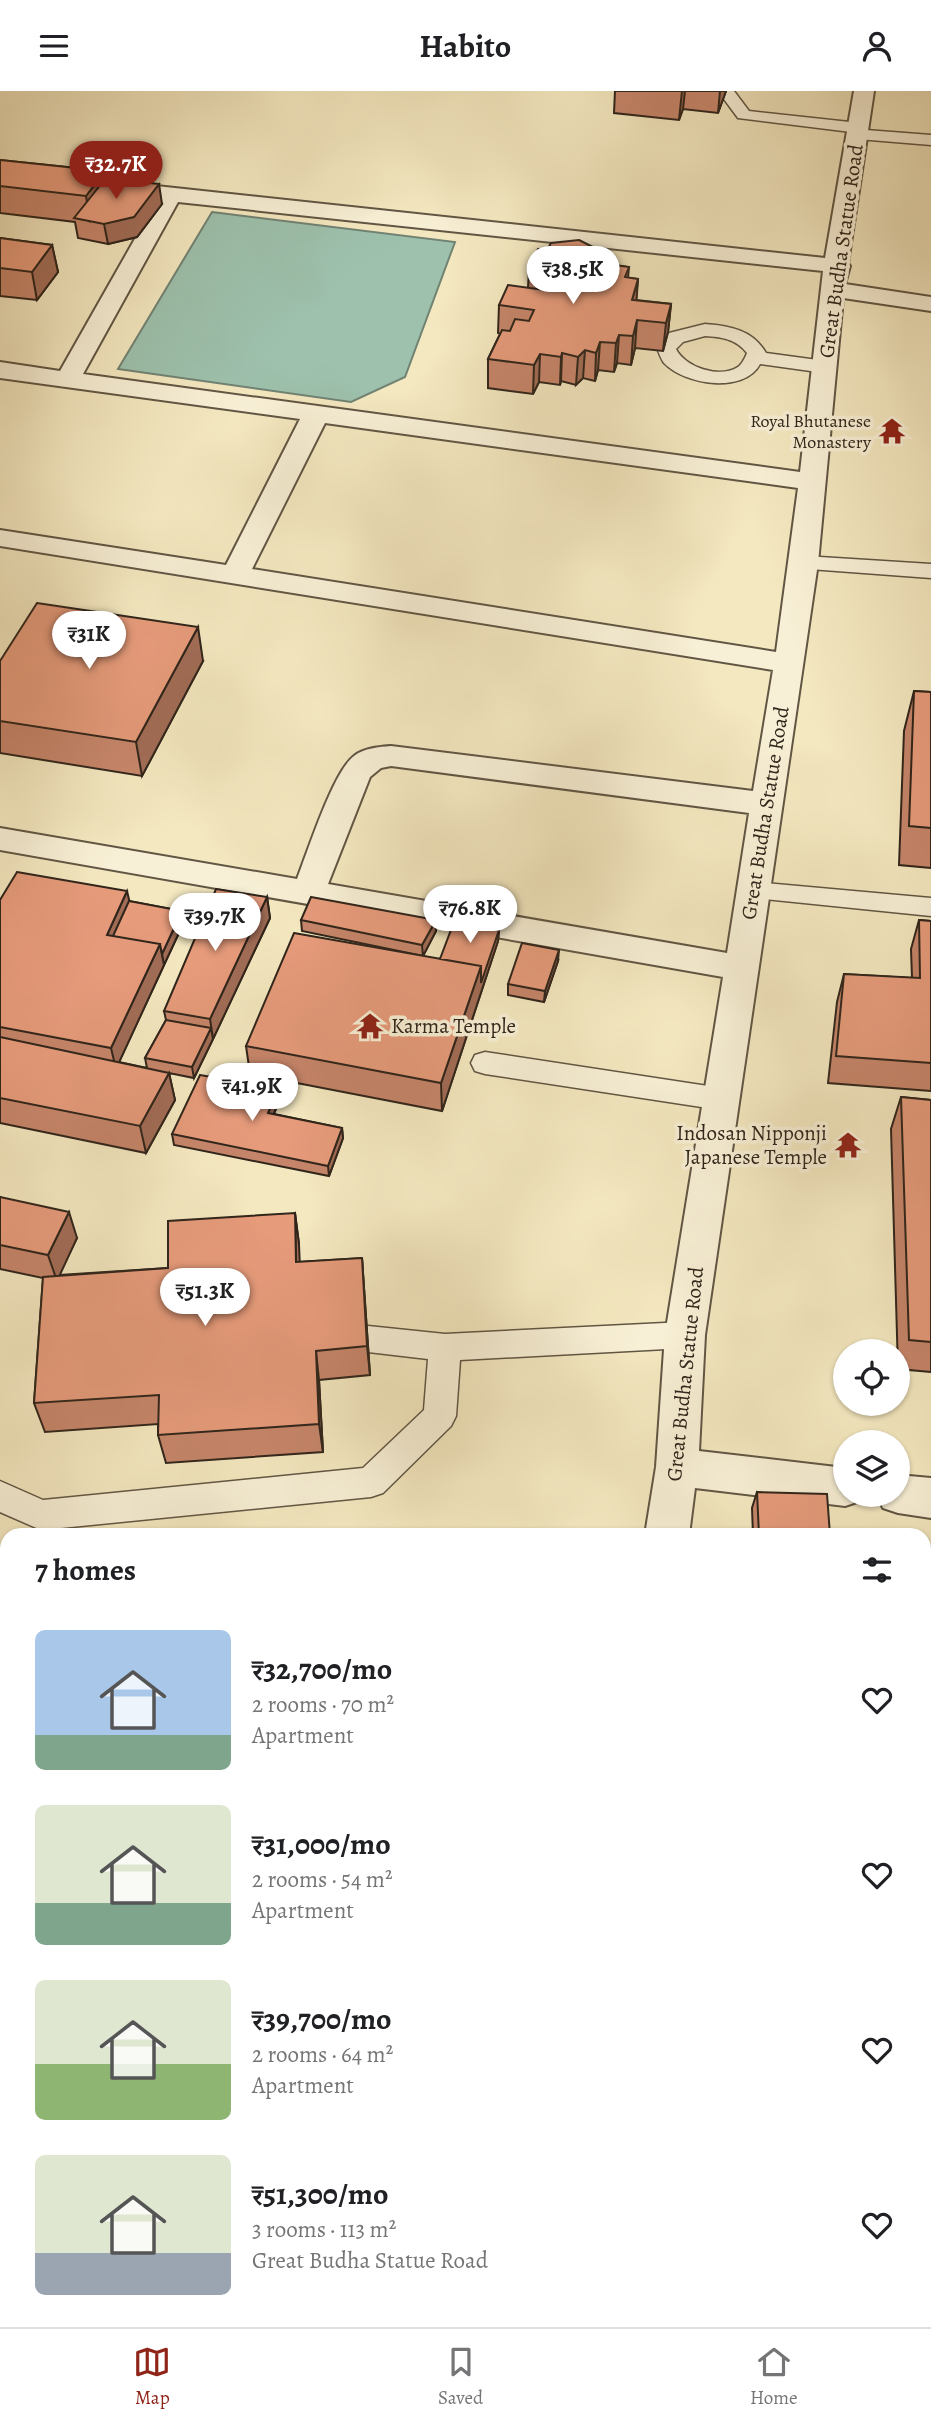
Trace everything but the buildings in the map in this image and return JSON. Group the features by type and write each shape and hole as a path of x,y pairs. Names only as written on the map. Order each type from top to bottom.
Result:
{"street":[{"name":"Great Budha Statue Road","path":"668,1528 677,1467 685,1335 804,563 835,278 864,91"},
{"path":"92,186 835,278 931,304"},
{"path":"68,379 107,305 171,195"},
{"path":"0,370 812,482"},
{"path":"235,576 316,414"},
{"path":"0,538 789,663"},
{"path":"308,893 355,775 362,765 374,757 416,759 767,804"},
{"path":"0,839 741,968"},
{"path":"677,1467 833,1486"},
{"path":"910,1495 931,1498"}],"lane":[{"path":"726,91 744,115 931,140"},
{"path":"757,358 825,367"},
{"path":"804,563 931,571"},
{"path":"754,891 931,907"},
{"path":"485,1063 721,1099"},
{"path":"368,1339 445,1347 685,1335"},
{"path":"0,1496 41,1515 371,1482 440,1416 445,1347"}],"shaded area":[{"path":"212,212 455,242 405,377 351,402 118,369"}],"place":[{"name":"Royal Bhutanese Monastery","path":"892,431"},
{"name":"Karma Temple","path":"370,1026"},
{"name":"Indosan Nipponji Japanese Temple","path":"848,1145"}]}
